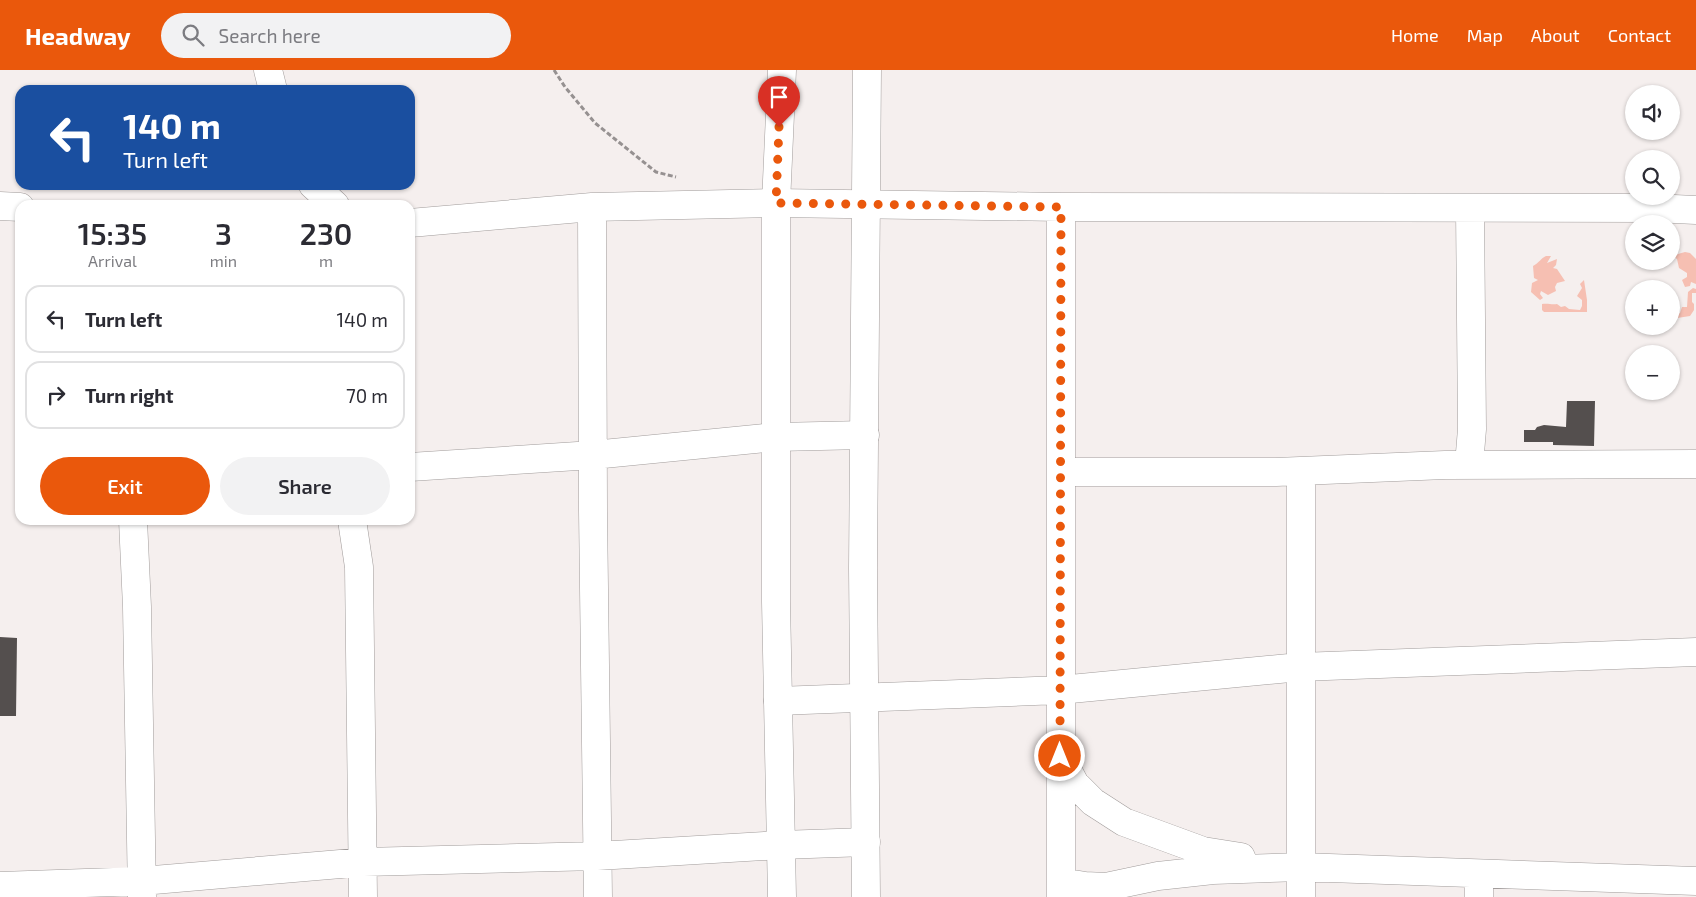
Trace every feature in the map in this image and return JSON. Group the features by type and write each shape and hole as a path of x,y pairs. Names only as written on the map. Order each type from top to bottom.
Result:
{"street":[{"path":"268,70 272,85"},
{"path":"782,70 776,203 778,701 782,897"},
{"path":"866,897 864,435 867,70"},
{"path":"319,190 330,200"},
{"path":"415,223 592,207 776,203 1061,207 1653,208 1696,210"},
{"path":"0,206 15,207"},
{"path":"592,207 598,897"},
{"path":"1061,207 1061,889 1085,886 1106,887 1158,876 1213,870 1301,867"},
{"path":"1469,465 1472,429 1470,208"},
{"path":"415,467 593,455 776,437 864,435"},
{"path":"1061,472 1301,471 1469,465 1696,464"},
{"path":"1301,471 1301,897"},
{"path":"133,525 137,607 142,889"},
{"path":"353,525 359,567 363,897"},
{"path":"778,701 1060,690 1300,666 1696,652"},
{"path":"1060,756 1075,784 1093,802 1124,822 1203,851 1301,867 1479,886 1696,881"},
{"path":"0,886 142,889 364,862 597,856 866,842"}],"path":[{"path":"554,70 565,88 595,122 656,172 684,179"}],"shaded area":[{"path":"1680,253 1690,253 1696,259 1696,284 1691,282 1690,286 1685,287 1682,280 1687,277 1687,273 1680,269"},
{"path":"1546,256 1551,256 1547,263 1557,259 1556,265 1553,268 1557,269 1565,281 1557,283 1556,291 1548,295 1541,291 1540,294 1543,298 1540,300 1531,292 1532,283 1538,280 1534,278 1533,266"},
{"path":"1584,280 1587,312 1544,312 1542,310 1542,304 1557,304 1561,307 1565,306 1569,309 1580,310 1582,300 1577,296 1582,288 1580,284"},
{"path":"1693,288 1696,289 1696,293 1692,293 1694,310 1690,316 1680,318 1682,307 1687,307 1688,292"}],"building":[{"path":"1567,401 1595,401 1594,446 1553,445 1553,442 1524,442 1524,430 1535,430 1537,427 1544,425 1566,427"},
{"path":"0,637 17,638 16,716 0,716"}],"route":[{"path":"779,127 776,203 1061,207 1060,756"}]}
